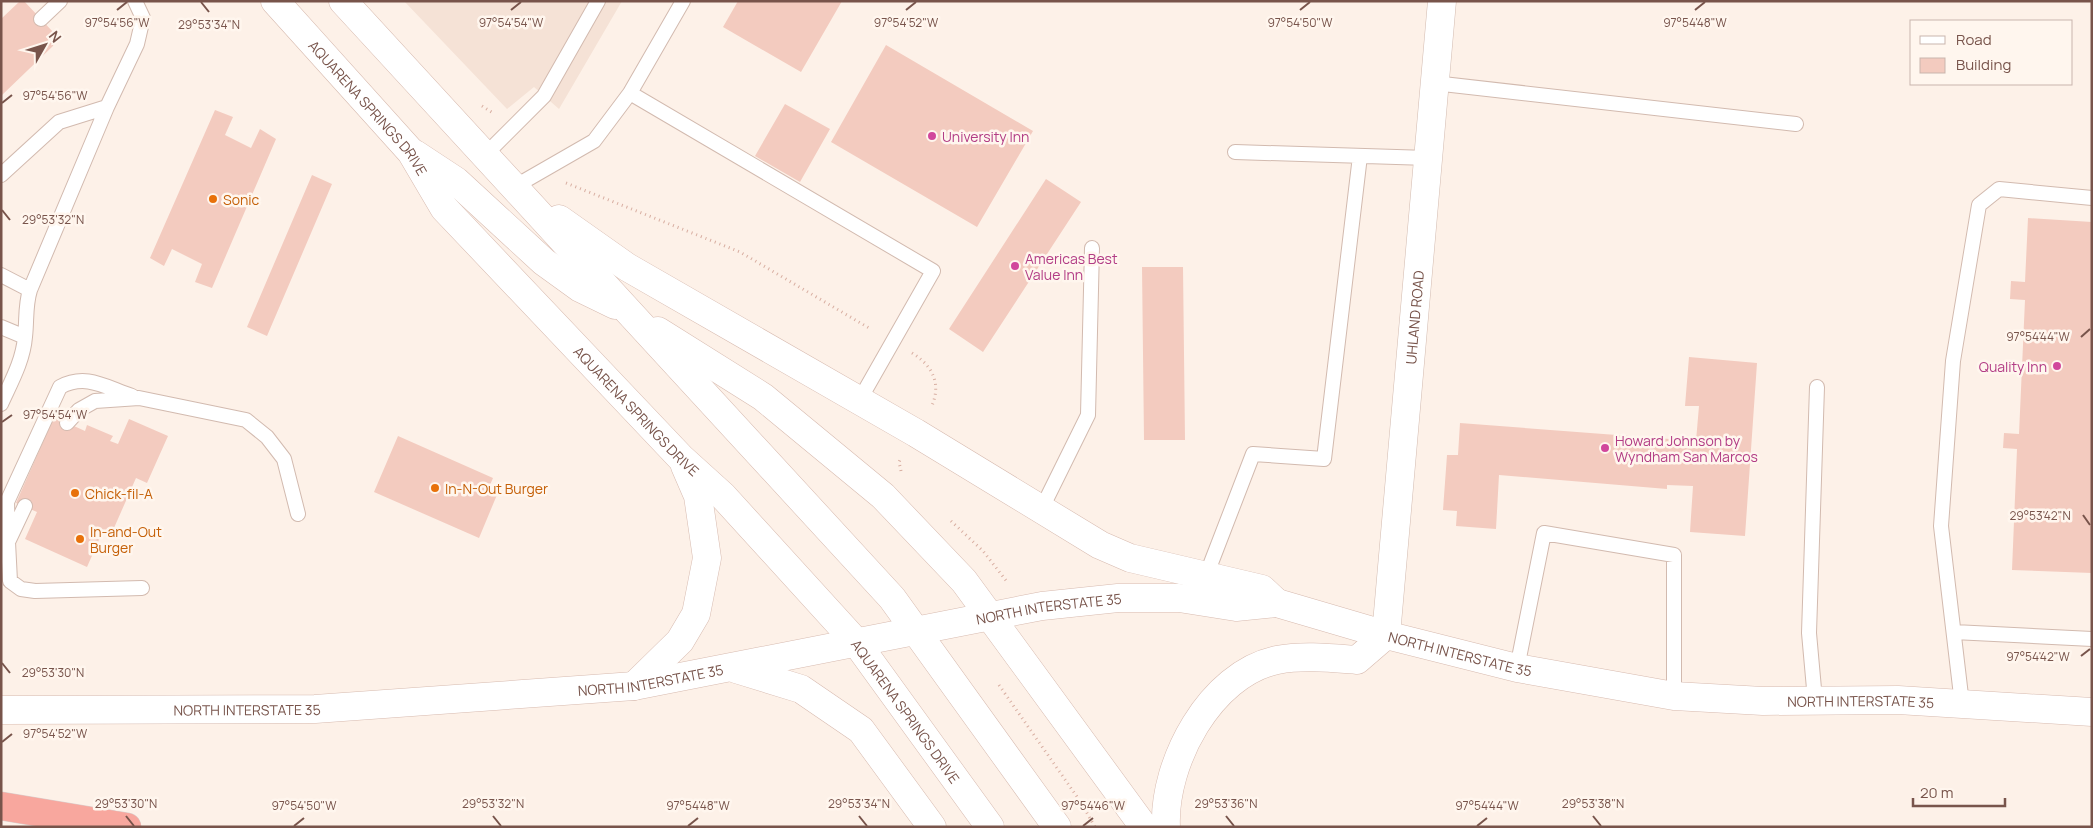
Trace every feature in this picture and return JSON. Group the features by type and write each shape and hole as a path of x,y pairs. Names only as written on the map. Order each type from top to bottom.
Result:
{"highway":[{"path":"1,806 127,827"}],"main road":[{"name":"AQUARENA SPRINGS DRIVE","path":"275,1 411,152 444,208 681,458 723,496 856,642 990,827"},
{"path":"343,1 892,598 1057,827"},
{"name":"UHLAND ROAD","path":"1386,635 1442,1"},
{"path":"411,152 456,181 544,262 580,288 628,312 763,397 883,496 964,581 1144,827"},
{"path":"514,187 627,267 1100,545 1130,558 1262,589 1277,603"},
{"path":"634,686 680,642 696,614 707,558 698,496 681,458"},
{"name":"NORTH INTERSTATE 35","path":"1,710 315,709 634,686 734,668 916,629 1042,606 1118,598 1179,598 1236,607 1277,603 1386,635 1517,668 1674,696 1763,701 1898,700 2092,712"},
{"path":"1166,827 1166,812 1185,740 1202,712 1228,688 1250,670 1275,660 1315,657 1357,660 1386,635"},
{"path":"734,668 802,689 861,730 932,827"}],"lane":[{"path":"41,19 60,1"},
{"path":"1,404 21,358 25,337 25,308 30,290 107,107 137,44 142,18 135,1"},
{"path":"486,155 544,96 598,1"},
{"path":"514,187 594,141 630,94 683,1"},
{"path":"1434,83 1796,124"},
{"path":"630,94 933,271 859,402"},
{"path":"1,175 59,122 107,107"},
{"path":"1236,152 1428,158"},
{"path":"1206,576 1253,454 1324,459 1360,156"},
{"path":"1962,704 1941,526 1953,361 1979,205 1999,189 2092,198"},
{"path":"1041,510 1088,415 1092,248"},
{"path":"1,276 30,290"},
{"path":"1,327 25,337"},
{"path":"142,588 35,591 21,589 10,580 7,502 60,387 72,380 86,380 140,398 246,420 267,438 284,459 298,514"},
{"path":"1815,700 1809,633 1817,387"},
{"path":"67,423 79,410 95,400 140,398"},
{"path":"8,542 25,506"},
{"path":"1517,668 1544,533 1664,553 1674,555 1674,696"},
{"path":"1954,632 2092,639"}],"path":[{"path":"566,183 740,252 869,328"},
{"path":"911,353 923,360 931,369 935,383 935,401 931,410"},
{"path":"904,451 899,462 901,471 907,478"},
{"path":"948,518 983,551 1010,585"},
{"path":"999,685 1080,801 1095,827"}],"shaded area":[{"path":"404,1 622,1 559,109 534,87 507,109"}],"building":[{"path":"20,1 24,1 53,32 46,37 54,45 1,96 1,19"},
{"path":"738,1 842,1 801,72 723,27"},
{"name":"University Inn","path":"886,45 1033,131 977,227 831,142"},
{"path":"785,104 830,129 800,182 755,156"},
{"name":"Sonic","path":"215,110 233,117 225,135 251,148 260,129 276,139 212,288 195,282 202,264 172,249 164,266 150,258"},
{"path":"312,175 332,184 267,336 247,327"},
{"name":"Americas Best Value Inn","path":"1046,179 1081,202 983,352 949,329"},
{"name":"Quality Inn","path":"2028,218 2092,222 2092,573 2012,570 2017,449 2003,448 2004,433 2019,434 2025,300 2010,299 2011,281 2025,282"},
{"name":"Americas Best Value Inn","path":"1142,267 1183,267 1185,440 1144,440"},
{"name":"Howard Johnson by Wyndham San Marcos","path":"1689,357 1757,363 1745,536 1690,532 1693,486 1667,485 1667,489 1499,475 1496,529 1456,526 1457,511 1443,510 1447,455 1458,455 1460,423 1696,441 1699,406 1685,406"},
{"name":"Chick-fil-A","path":"54,417 85,431 87,425 113,436 110,441 118,444 129,419 168,436 147,483 136,478 110,537 102,533 87,567 25,539 37,512 16,503"},
{"name":"In-N-Out Burger","path":"398,436 493,478 490,485 499,490 479,538 374,492"}],"place":[{"name":"University Inn","path":"932,136"},
{"name":"Sonic","path":"213,199"},
{"name":"Americas Best Value Inn","path":"1015,266"},
{"name":"Quality Inn","path":"2057,366"},
{"name":"Howard Johnson by Wyndham San Marcos","path":"1605,448"},
{"name":"In-N-Out Burger","path":"435,488"},
{"name":"Chick-fil-A","path":"75,493"},
{"name":"In-and-Out Burger","path":"80,539"}]}
